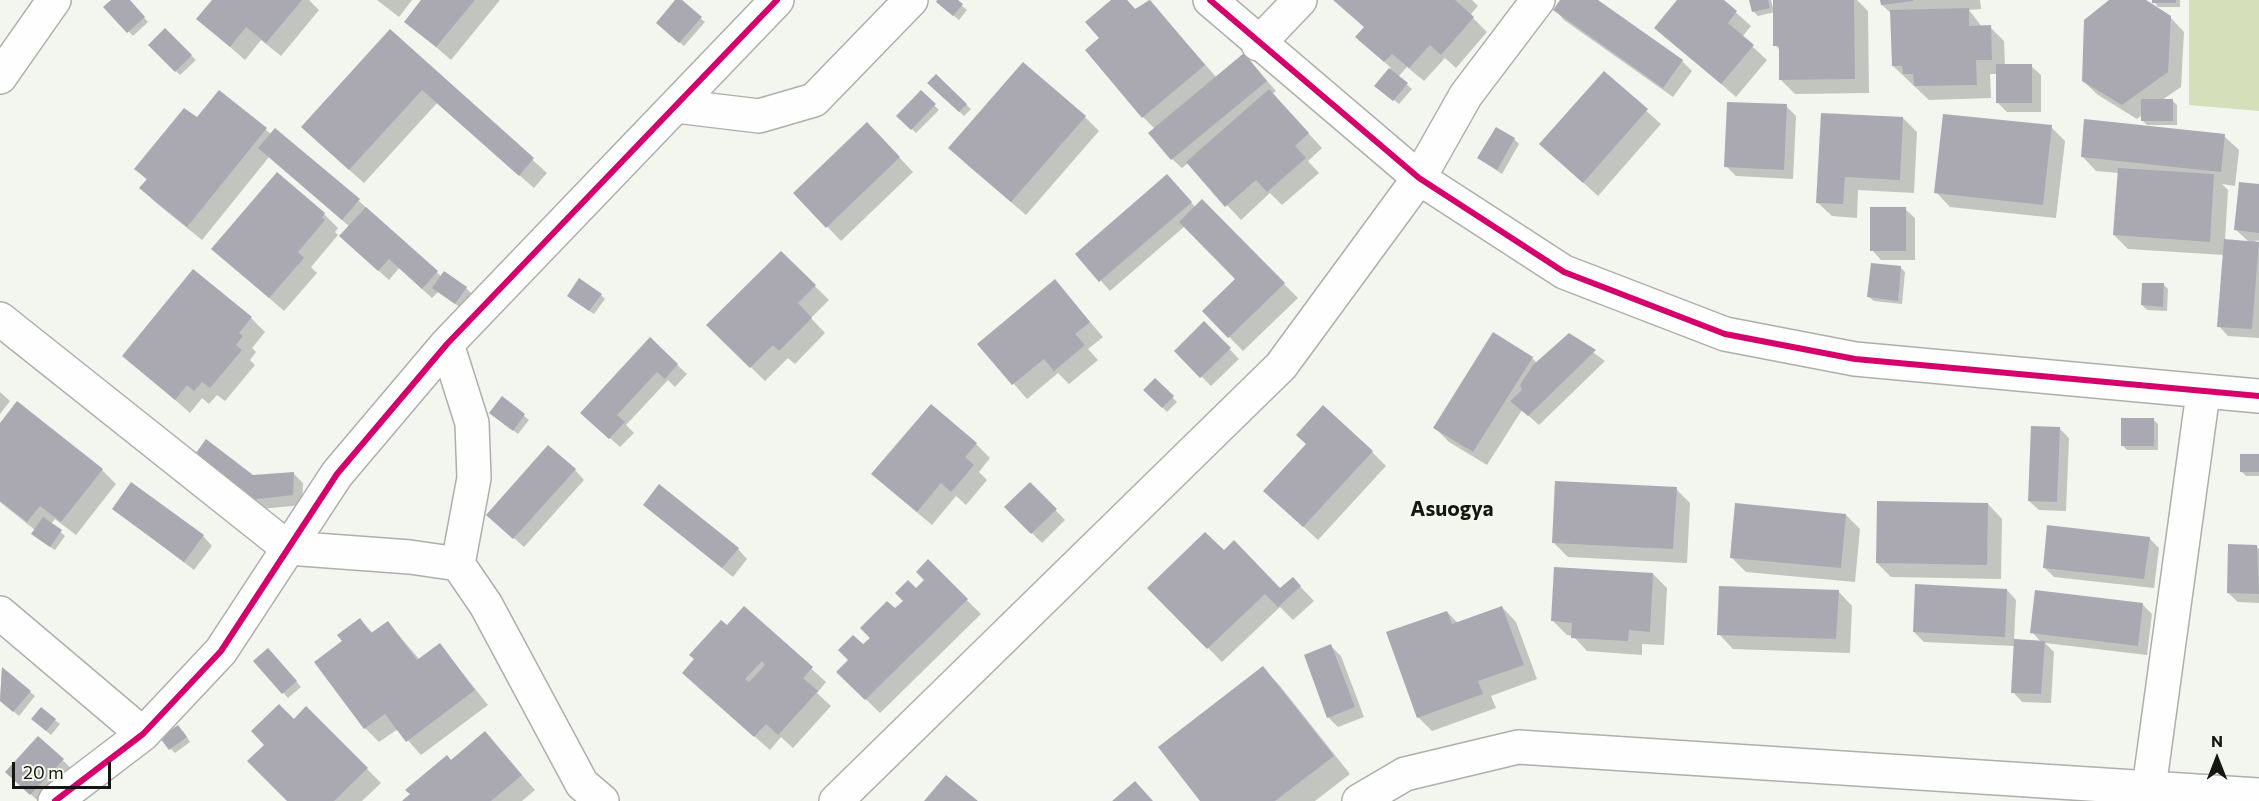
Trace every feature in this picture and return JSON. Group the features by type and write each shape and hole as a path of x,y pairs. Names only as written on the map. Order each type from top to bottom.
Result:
{"street":[{"path":"55,801 143,734 221,651 337,474 447,344 777,0"},
{"path":"676,106 759,116 814,100 911,0"},
{"path":"1210,0 1258,44 1419,178 1563,272 1725,334 1855,359 2203,393 2259,396"},
{"path":"1258,44 1300,0"},
{"path":"837,801 1281,366 1419,178 1466,95 1538,0"},
{"path":"0,77 47,2"},
{"path":"0,319 288,548 410,557 458,564"},
{"path":"447,344 472,423 474,478 458,564 486,605 582,784 602,801"},
{"path":"2136,792 2203,393"},
{"path":"0,613 143,734"},
{"path":"1359,801 1405,774 1518,747 2136,792 2259,795"}],"green space":[{"path":"2189,0 2259,0 2259,111 2189,105"}],"building":[{"path":"111,0 130,0 145,17 127,33 103,7"},
{"path":"212,0 302,0 266,43 246,27 230,47 196,19"},
{"path":"421,0 475,0 436,47 404,22"},
{"path":"675,0 682,0 702,17 679,43 656,23"},
{"path":"937,0 958,0 963,4 953,16 936,2"},
{"path":"1111,0 1127,0 1135,9 1150,0 1205,65 1142,118 1085,50 1099,38 1085,22"},
{"path":"1333,0 1455,0 1474,17 1441,55 1430,45 1409,68 1392,54 1384,62 1355,37 1364,27"},
{"path":"1560,0 1598,0 1683,60 1663,88 1553,10"},
{"path":"1677,0 1724,0 1737,11 1728,23 1754,45 1721,84 1654,28"},
{"path":"1749,0 1768,0 1770,8 1752,12"},
{"path":"1773,0 1854,0 1855,79 1779,80 1779,46 1773,46"},
{"path":"1880,0 1913,0 1913,1 1881,5"},
{"path":"2109,0 2146,0 2171,16 2168,72 2122,105 2082,81 2084,20"},
{"path":"2152,0 2176,0 2176,3 2152,3"},
{"path":"1969,8 1969,26 1991,25 1992,60 1976,60 1977,85 1914,86 1913,74 1903,74 1902,66 1892,66 1890,10"},
{"path":"165,28 192,55 175,72 148,45"},
{"path":"390,29 534,158 519,176 422,90 349,170 301,127"},
{"path":"1244,53 1267,81 1171,160 1148,133"},
{"path":"1023,62 1086,116 1011,202 948,148"},
{"path":"1996,64 2032,64 2032,103 1996,103"},
{"path":"1389,68 1408,83 1393,101 1374,86"},
{"path":"1604,71 1648,109 1583,183 1539,144"},
{"path":"936,74 967,104 959,112 927,83"},
{"path":"1269,89 1309,133 1295,146 1306,158 1267,192 1256,180 1225,207 1186,162"},
{"path":"219,90 267,128 187,227 139,188 147,179 134,169 184,108 197,117"},
{"path":"921,90 936,104 911,130 896,116"},
{"path":"2141,99 2173,99 2173,121 2141,121"},
{"path":"1727,102 1787,104 1784,170 1724,167"},
{"path":"1821,113 1903,117 1900,180 1845,177 1843,204 1816,203"},
{"path":"1943,114 2052,125 2043,205 1934,193"},
{"path":"2084,119 2225,134 2221,172 2081,157"},
{"path":"867,122 900,157 826,228 793,193"},
{"path":"1496,127 1515,138 1497,170 1477,158"},
{"path":"275,128 360,199 342,220 258,148"},
{"path":"2118,168 2214,174 2210,242 2113,235"},
{"path":"277,172 325,213 322,217 325,220 298,252 304,258 269,298 211,249"},
{"path":"1167,174 1192,202 1099,282 1075,254"},
{"path":"2239,182 2259,184 2259,233 2234,230"},
{"path":"1202,199 1285,283 1228,338 1202,311 1235,279 1179,222"},
{"path":"366,207 438,271 422,289 389,259 378,271 339,236"},
{"path":"1870,207 1906,207 1906,251 1870,251"},
{"path":"2224,239 2259,242 2252,329 2217,327"},
{"path":"781,251 816,285 798,303 812,318 779,351 773,345 750,368 706,325"},
{"path":"1871,263 1901,266 1898,301 1867,297"},
{"path":"193,269 252,317 239,333 243,336 236,345 242,350 210,388 202,382 194,391 187,385 175,400 122,356"},
{"path":"444,271 467,287 455,304 432,288"},
{"path":"579,278 602,294 589,311 567,296"},
{"path":"1055,279 1090,322 1075,334 1085,345 1054,371 1044,359 1012,385 977,344"},
{"path":"2142,283 2164,283 2163,307 2141,305"},
{"path":"1204,321 1231,348 1200,378 1174,351"},
{"path":"1493,332 1533,357 1473,452 1433,428"},
{"path":"1569,333 1596,350 1528,416 1510,401 1522,390 1520,385 1533,365"},
{"path":"650,337 678,364 665,379 657,372 617,415 625,422 609,439 580,413"},
{"path":"1155,378 1174,396 1162,408 1143,390"},
{"path":"502,396 525,414 513,431 489,413"},
{"path":"17,401 103,469 61,522 40,506 27,522 0,501 0,423"},
{"path":"931,404 977,443 965,457 974,465 951,492 941,483 917,512 871,474"},
{"path":"1323,405 1373,451 1303,527 1263,491 1306,444 1296,435"},
{"path":"2121,418 2154,418 2154,446 2121,446"},
{"path":"2031,426 2060,427 2057,502 2028,501"},
{"path":"206,439 253,475 294,472 293,495 240,501 191,460"},
{"path":"548,445 576,469 513,539 486,515"},
{"path":"2240,454 2259,454 2259,472 2240,472"},
{"path":"1555,481 1677,487 1673,549 1552,543"},
{"path":"131,482 204,535 184,562 112,509"},
{"path":"1030,482 1057,509 1031,534 1004,507"},
{"path":"659,484 739,548 722,568 643,505"},
{"path":"1877,501 1988,503 1987,565 1876,563"},
{"path":"1735,503 1846,514 1841,568 1730,558"},
{"path":"43,517 62,530 50,547 31,534"},
{"path":"2047,525 2150,537 2144,579 2043,568"},
{"path":"1205,532 1224,550 1234,540 1280,588 1293,577 1301,586 1278,607 1265,594 1207,649 1147,588"},
{"path":"2228,544 2257,545 2259,594 2227,593"},
{"path":"928,559 968,599 865,700 836,672 848,660 838,650 853,635 863,644 870,638 860,628 887,601 895,608 903,601 895,593 908,580 916,588 924,580 916,572"},
{"path":"1554,567 1653,573 1650,632 1629,630 1628,641 1571,638 1572,623 1551,621"},
{"path":"1915,584 2007,589 2005,637 1913,632"},
{"path":"1719,586 1839,590 1836,639 1717,635"},
{"path":"2035,590 2143,603 2138,646 2030,633"},
{"path":"744,606 813,667 803,678 818,691 778,735 766,724 754,737 682,673 694,659 689,655 721,620 727,625","holes":["762,661 765,665 749,682 745,679"]},
{"path":"1502,606 1524,665 1478,681 1483,694 1417,718 1386,632 1447,611 1452,624"},
{"path":"360,618 371,633 388,621 417,660 440,643 475,690 406,742 385,714 364,729 314,662 342,641 337,635"},
{"path":"2014,639 2045,641 2041,694 2011,693"},
{"path":"1331,644 1355,707 1327,718 1304,655"},
{"path":"268,648 297,681 282,694 253,661"},
{"path":"1263,666 1334,756 1275,801 1200,801 1158,747"},
{"path":"2,667 31,691 13,712 0,701"},
{"path":"279,704 294,719 306,706 368,768 334,801 287,801 247,761 264,745 251,731"},
{"path":"41,707 56,719 46,731 31,719"},
{"path":"178,725 187,737 169,750 160,738"},
{"path":"485,731 522,775 491,801 402,801 410,794 405,790 447,755 451,760"},
{"path":"38,736 64,759 30,795 5,772"},
{"path":"946,775 978,801 924,801"},
{"path":"1135,781 1153,801 1112,801"}],"cycle path":[{"path":"55,801 143,734 221,651 337,474 447,344 777,0"},
{"path":"1210,0 1419,178 1564,272 1725,334 1855,359 2259,396"}],"district":[{"name":"Asuogya","path":"1452,509"}]}
